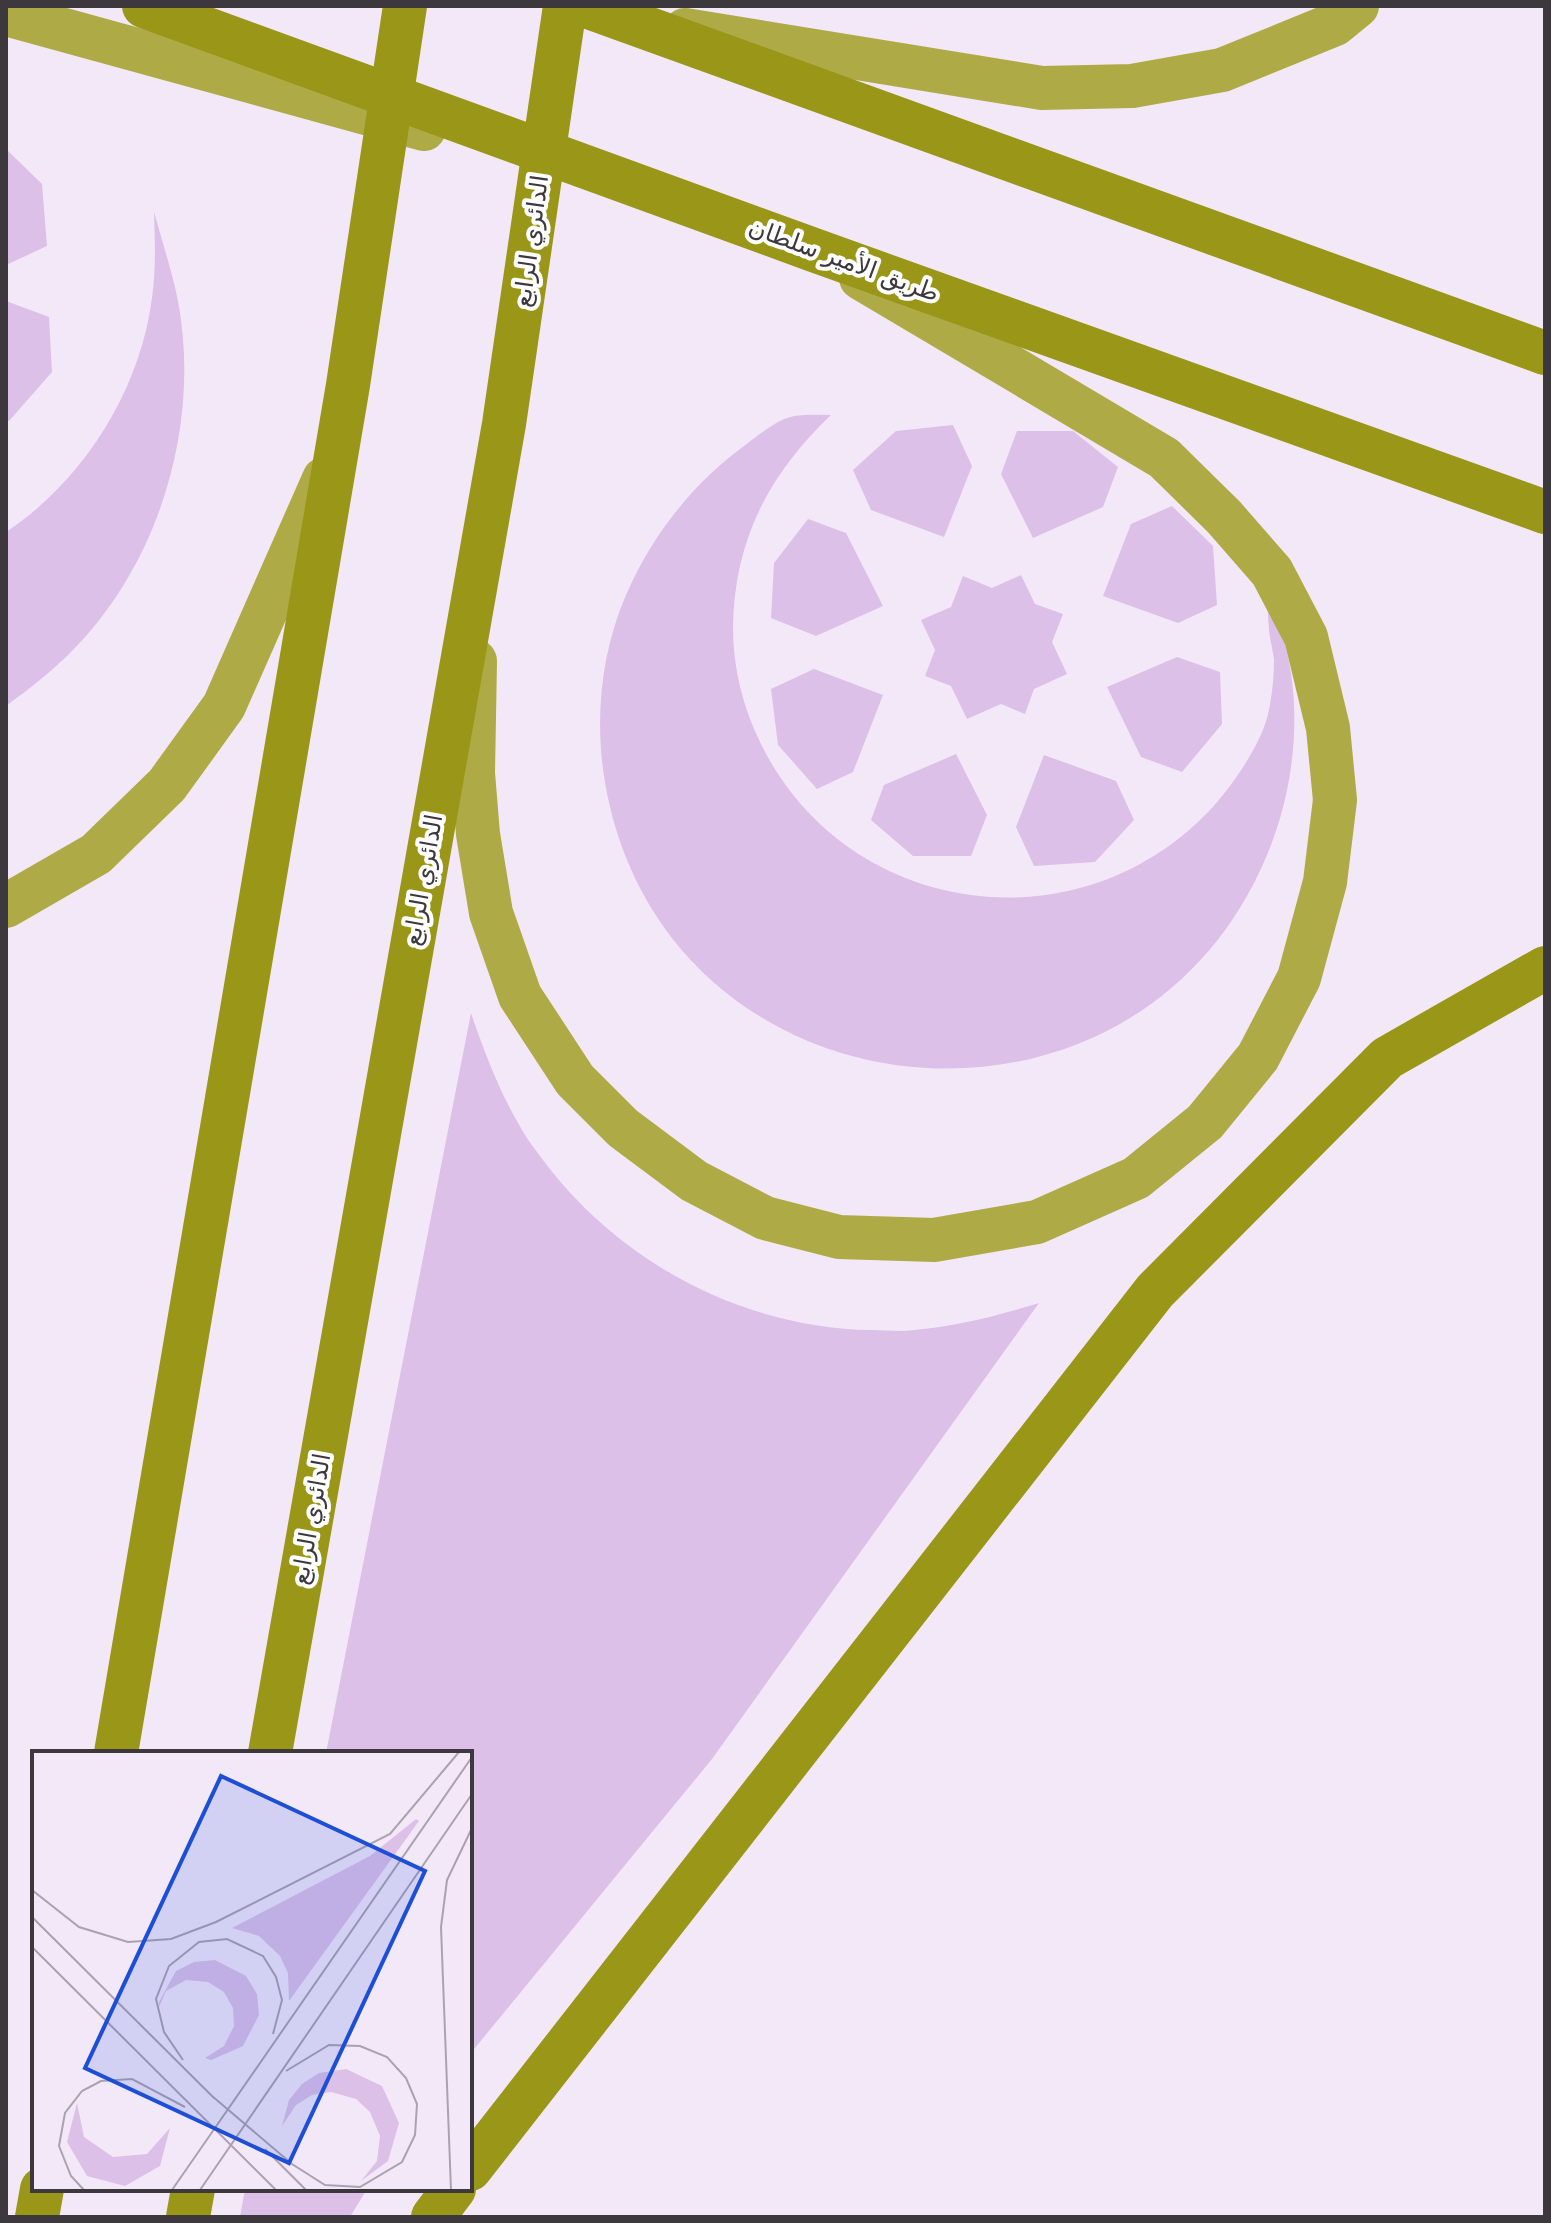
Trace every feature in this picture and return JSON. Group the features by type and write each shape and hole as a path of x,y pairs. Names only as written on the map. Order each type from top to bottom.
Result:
{"highway":[{"name":"طريق الأمير سلطان","path":"144,6 1545,512"},
{"path":"116,1751 336,451 405,6"},
{"name":"الدائري الرابع","path":"270,1751 506,409 565,6"},
{"path":"605,13 1042,88 1132,86 1222,70 1335,24 1357,6"},
{"path":"605,13 1545,353"},
{"path":"6,14 675,199"},
{"path":"476,580 473,773 478,834 491,913 520,996 575,1080 623,1128 694,1181 765,1218 839,1237 934,1240 1037,1222 1136,1178 1205,1122 1258,1057 1299,978 1325,882 1335,800 1328,728 1306,637 1272,572 1224,517 1164,458 811,249"},
{"path":"6,906 96,854 167,785 216,718 336,451"},
{"path":"472,2166 1155,1291 1387,1058 1545,968"},
{"path":"37,2217 42,2191"},
{"path":"188,2217 193,2191"},
{"path":"433,2217 452,2191"}],"shaded area":[{"path":"6,149 42,184 47,246 6,265"},
{"path":"154,212 176,290 184,348 184,395 178,442 167,489 150,534 129,576 103,615 64,659 6,706 6,532 60,487 83,460 121,399 135,367 152,298"},
{"path":"6,301 49,317 52,372 9,421 6,420"},
{"path":"800,415 831,415 809,437 773,485 748,537 735,596 733,643 737,673 744,702 761,744 799,802 848,847 905,878 967,894 1032,896 1095,884 1155,855 1218,802 1259,739 1268,714 1274,673 1267,600 1277,619 1293,686 1294,744 1285,801 1267,855 1204,957 1117,1025 1017,1062 911,1067 808,1041 717,986 647,901 606,788 602,764 602,690 617,618 637,572 662,530 710,474 779,421"},
{"path":"953,425 972,466 944,537 871,510 853,470 896,431"},
{"path":"1017,431 1073,431 1118,467 1103,507 1033,538 1001,474"},
{"path":"1172,506 1213,546 1217,605 1178,623 1103,596 1131,524"},
{"path":"808,519 846,533 883,606 816,636 771,618 774,563"},
{"path":"1021,575 1035,604 1063,614 1052,642 1067,674 1034,689 1025,714 1001,704 967,719 951,686 925,676 935,650 921,620 951,607 963,576 992,588"},
{"path":"1177,657 1220,672 1222,724 1182,772 1141,757 1107,687"},
{"path":"814,669 883,695 853,772 817,789 778,745 771,689"},
{"path":"956,754 987,815 971,856 913,856 871,820 884,785"},
{"path":"1044,755 1116,781 1134,820 1095,862 1034,866 1016,827"},
{"path":"471,1013 507,1102 524,1134 543,1160 574,1197 609,1230 647,1259 688,1283 777,1317 824,1326 872,1330 909,1331 946,1326 1039,1303 712,1759 472,2052 472,1751 326,1751"},
{"path":"245,2191 366,2191 350,2217 240,2217"}]}
